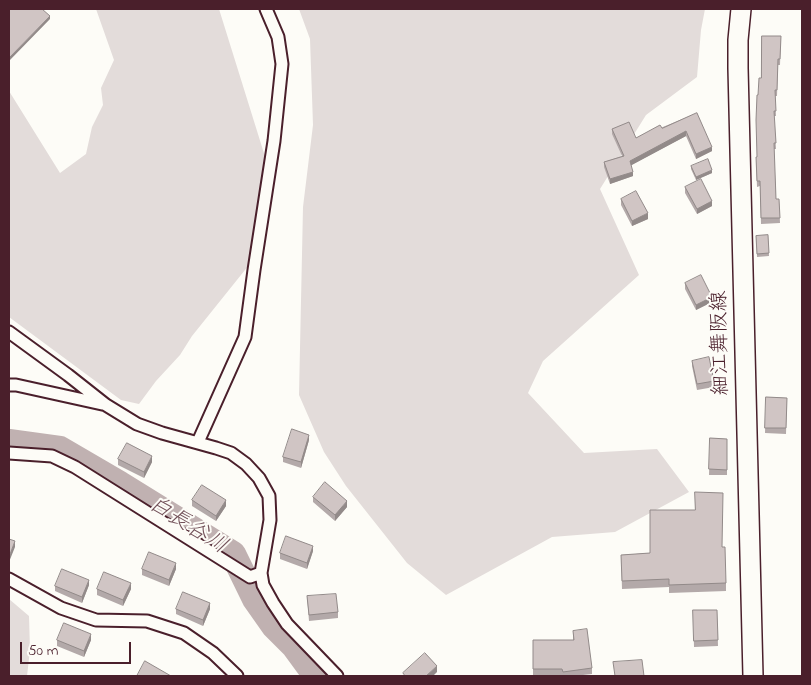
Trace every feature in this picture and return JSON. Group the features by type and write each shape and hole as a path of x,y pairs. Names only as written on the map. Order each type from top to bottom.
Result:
{"main road":[{"name":"細江舞阪線","path":"741,9 738,68 753,676"}],"street":[{"path":"198,442 245,337 274,141 282,64 278,37 266,9"},
{"path":"9,332 106,405 137,424 231,453 246,464 259,478 269,496 270,520 260,573 263,585 287,624 338,676"},
{"path":"9,385 106,405"},
{"path":"9,453 52,456 75,467 250,577 260,573"},
{"path":"9,579 61,608 96,620 147,621 184,633 213,653 236,676"}],"shaded area":[{"path":"96,9 219,9 267,163 253,260 192,336 180,355 156,381 139,404 121,400 9,317 9,91 60,173 86,154 92,127 103,105 101,88 114,60"},
{"path":"299,9 705,9 701,30 697,77 646,115 600,189 639,275 543,361 528,393 584,453 657,449 689,492 615,532 552,537 446,595 407,563 346,486 324,452 299,395 303,207 313,125 310,39"},
{"path":"9,599 29,616 30,650 27,676 9,676"}],"building":[{"path":"9,9 42,9 50,16 10,57 9,56"},
{"path":"762,36 781,36 777,90 775,90 776,111 774,111 776,199 779,199 780,218 761,218 760,181 757,181 756,120 759,78 761,78"},
{"path":"697,113 712,147 696,154 686,131 630,161 633,172 610,179 604,162 624,156 612,129 629,122 636,138 660,125 662,128"},
{"path":"708,159 712,170 696,177 691,166"},
{"path":"701,179 712,201 697,209 685,187"},
{"path":"636,191 648,213 632,221 621,199"},
{"path":"768,235 769,253 757,254 756,236"},
{"path":"701,275 712,297 696,305 685,283"},
{"path":"709,357 714,381 697,384 692,361"},
{"path":"766,397 787,398 786,428 765,428"},
{"path":"292,429 309,435 301,462 283,457"},
{"path":"710,438 727,439 727,470 709,469"},
{"path":"127,443 152,456 144,472 118,459"},
{"path":"325,482 347,501 335,515 313,497"},
{"path":"202,485 226,500 216,516 192,500"},
{"path":"695,492 723,493 722,547 725,547 726,583 669,585 669,579 622,581 621,555 650,553 650,510 695,510"},
{"path":"286,536 313,546 307,563 280,553"},
{"path":"9,539 15,541 9,557"},
{"path":"149,552 176,563 169,580 142,569"},
{"path":"62,569 89,580 82,597 55,586"},
{"path":"104,572 131,583 123,600 97,589"},
{"path":"183,592 210,603 203,620 176,609"},
{"path":"336,594 338,612 309,615 307,596"},
{"path":"693,610 717,610 718,640 694,641"},
{"path":"64,623 91,634 84,651 57,640"},
{"path":"587,629 592,668 563,672 562,669 533,669 533,640 574,640 573,631"},
{"path":"425,653 437,666 426,676 405,676 403,673"},
{"path":"642,660 644,676 615,676 613,662"},
{"path":"145,661 171,676 137,676"}],"waterway":[{"name":"白長谷川","path":"9,442 60,449 233,554 255,599 274,626 294,646 316,676"}]}
